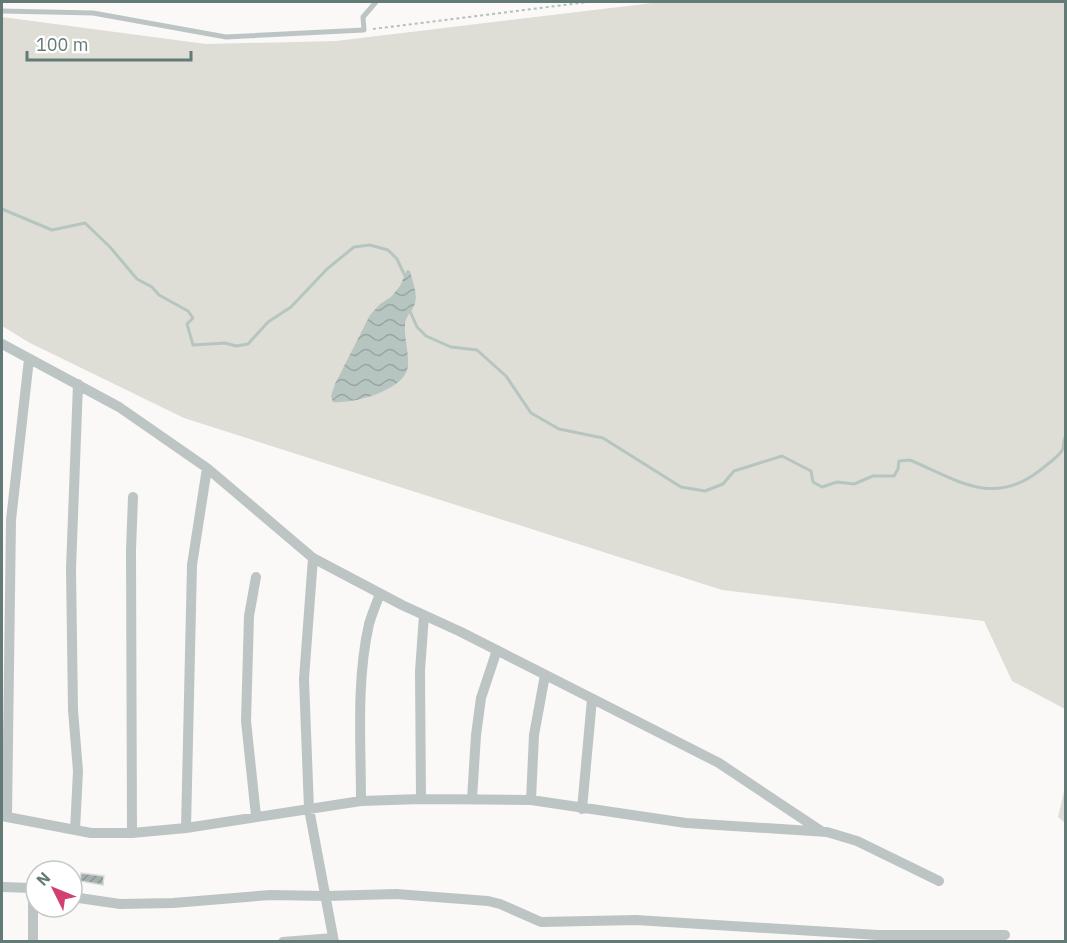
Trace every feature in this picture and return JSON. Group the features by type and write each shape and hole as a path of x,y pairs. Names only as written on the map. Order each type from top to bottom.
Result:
{"street":[{"path":"2,344 119,407 207,468 314,558 380,594 497,650 719,763 821,831"},
{"path":"29,359 11,520 4,816 91,833 132,832 186,828 361,801 472,798 531,800 686,823 821,831 857,841 939,881"},
{"path":"75,830 78,771 73,710 71,569 78,384"},
{"path":"186,828 192,565 207,468"},
{"path":"132,832 130,550 133,496"},
{"path":"283,942 334,940 309,809 304,679 314,558"},
{"path":"256,577 249,616 246,721 256,816"},
{"path":"361,801 360,706 364,649 380,594"},
{"path":"420,799 420,671 424,615"},
{"path":"472,798 481,698 497,650"},
{"path":"531,800 534,735 545,675"},
{"path":"582,809 592,699"},
{"path":"2,887 24,888"},
{"path":"84,898 131,904 270,895 396,894 488,901 541,922 636,920 878,935 1005,935"},
{"path":"33,919 33,942"}],"lane":[{"path":"2,10 93,13 226,37 364,30 363,17 376,2"}],"path":[{"path":"364,30 588,2"}],"shaded area":[{"path":"661,2 1065,2 1065,709 1012,681 984,621 722,590 184,418 30,343 2,326 2,17 206,44 336,41"},
{"path":"1065,787 1066,823 1058,817"}],"water":[{"path":"407,270 410,271 416,299 405,324 408,366 405,375 378,394 353,401 333,402 331,396 335,384 370,315 380,304 391,297 400,286"}],"building":[{"path":"84,873 104,876 103,885 84,882"}],"waterway":[{"path":"2,209 52,230 85,223 110,247 137,279 152,287 159,295 188,311 193,318 187,324 193,345 248,344 268,322 291,307 327,269 354,247 370,245 388,250 397,259 405,276"},
{"path":"409,309 417,327 426,336 451,347 477,350 506,376 531,413 559,429 603,438 681,487 705,491 723,484 734,471 782,456 811,471 813,482 822,487 837,482 854,484 873,476 894,476 899,461 910,460 975,487 990,489 1006,487 1022,482 1055,458 1063,449 1066,435"}]}
